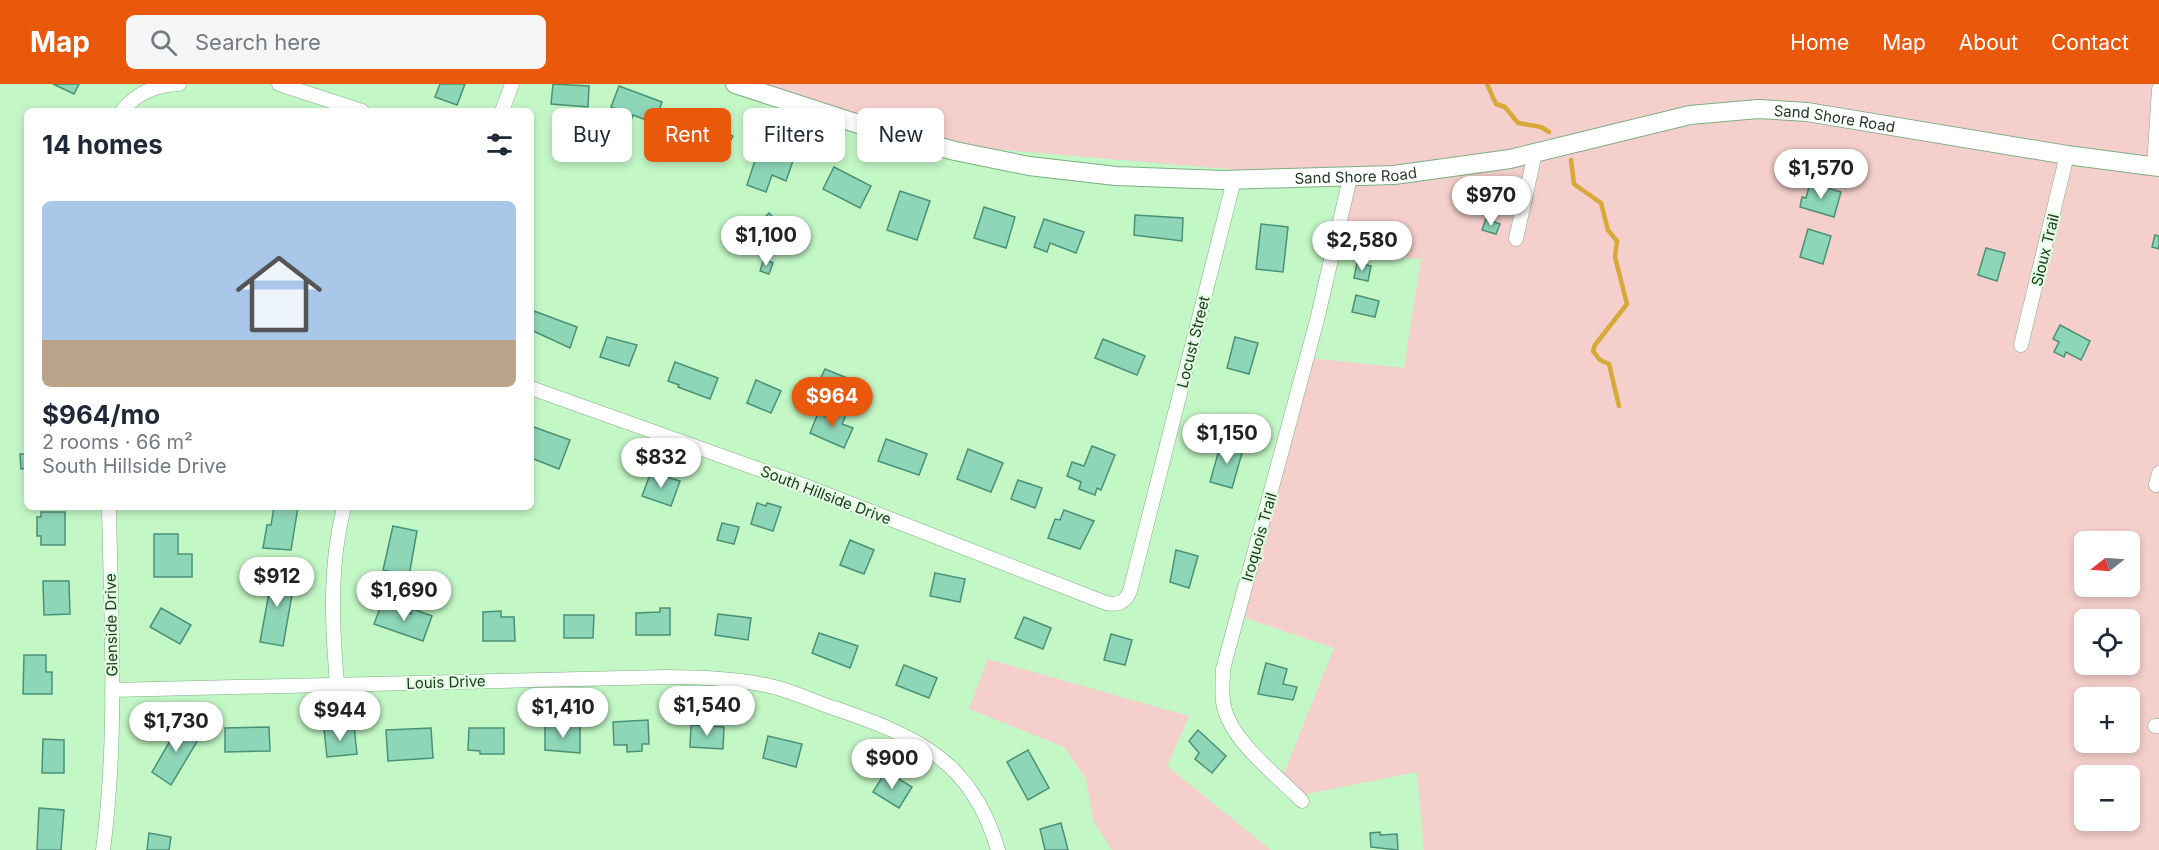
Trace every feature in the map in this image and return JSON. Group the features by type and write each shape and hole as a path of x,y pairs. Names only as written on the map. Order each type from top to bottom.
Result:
{"street":[{"path":"124,108 129,102 146,91 179,84"},
{"path":"279,84 353,108"},
{"path":"503,108 512,84"},
{"name":"Sand Shore Road","path":"735,84 905,139 1001,161 1116,176 1234,180 1350,178 1440,170 1536,153 1690,115 1758,109 1807,112 2067,155 2157,166"},
{"path":"2157,166 2159,89"},
{"path":"1516,239 1536,153"},
{"name":"Sioux Trail","path":"2021,345 2067,155"},
{"name":"Iroquois Trail","path":"1302,801 1243,742 1231,724 1222,699 1223,669 1314,331 1350,178"},
{"name":"Locust Street","path":"1119,604 1125,600 1130,591 1234,180"},
{"name":"South Hillside Drive","path":"534,389 803,485 1106,603 1119,604"},
{"name":"Glenside Drive","path":"103,850 110,795 112,690 109,510"},
{"path":"337,684 333,634 333,564 343,510"},
{"name":"Louis Drive","path":"112,690 665,677 711,678 767,685 879,723 927,747 949,765 974,795 998,850"}],"shaded area":[{"path":"755,84 2159,84 2159,850 1424,850 1417,772 1302,795 1283,776 1334,648 1239,616 1309,358 1404,368 1421,259 1334,251 1344,179 944,145 944,108 857,108 857,118 845,114 845,108 827,108"},
{"path":"988,659 1189,716 1167,766 1271,850 1112,850 1093,820 1086,779 1064,747 969,709"}],"building":[{"path":"53,84 79,84 74,94"},
{"path":"440,84 465,84 457,105 435,97"},
{"path":"553,84 589,86 588,107 551,104"},
{"path":"619,86 662,102 660,108 644,108 644,119 633,115 632,118 632,108 611,107"},
{"path":"754,162 793,162 786,181 772,175 766,192 747,185"},
{"path":"834,167 871,186 860,208 823,189"},
{"path":"1810,183 1841,192 1834,217 1800,207 1802,197 1806,198"},
{"path":"900,191 930,201 917,240 887,230"},
{"path":"984,207 1015,217 1006,248 974,238"},
{"path":"769,213 774,218 769,223 764,218"},
{"path":"1135,215 1183,218 1182,241 1134,235"},
{"path":"1044,219 1084,232 1076,253 1050,243 1047,252 1034,247"},
{"path":"1486,219 1500,224 1496,234 1482,230"},
{"path":"1261,224 1288,227 1283,272 1256,269"},
{"path":"1808,229 1831,236 1823,264 1800,257"},
{"path":"2155,235 2159,236 2159,249 2152,247"},
{"path":"1986,248 2005,253 1997,281 1978,275"},
{"path":"764,259 773,263 769,274 760,271"},
{"path":"1357,263 1371,266 1368,281 1354,278"},
{"path":"1356,295 1379,301 1375,317 1352,312"},
{"path":"534,311 577,327 570,348 534,331"},
{"path":"2060,325 2090,341 2081,360 2066,352 2064,357 2054,352 2059,342 2053,339"},
{"path":"607,337 637,345 629,366 600,357"},
{"path":"1235,337 1258,343 1249,374 1227,368"},
{"path":"1103,339 1145,356 1137,375 1095,358"},
{"path":"675,362 718,378 710,399 668,381"},
{"path":"825,369 847,378 836,402 814,392"},
{"path":"756,380 781,391 771,413 747,403"},
{"path":"830,408 846,415 842,424 853,428 844,448 810,433 818,413 826,417"},
{"path":"534,427 570,440 559,469 534,459"},
{"path":"886,439 927,454 919,475 878,461"},
{"path":"1226,441 1244,446 1232,488 1210,482 1219,450 1223,451"},
{"path":"1092,446 1115,455 1101,490 1097,488 1095,495 1079,489 1081,482 1067,476 1072,462 1084,466"},
{"path":"968,449 1003,463 991,492 957,479"},
{"path":"20,454 24,454 24,468 21,469"},
{"path":"651,472 680,481 671,506 642,496"},
{"path":"1018,480 1042,488 1035,508 1011,499"},
{"path":"757,503 781,507 773,531 751,524"},
{"path":"274,510 298,510 291,550 263,548 267,525 271,525"},
{"path":"1064,510 1094,521 1080,549 1048,538 1055,519 1060,520"},
{"path":"41,512 65,512 65,545 41,545 41,536 37,536 37,517 41,517"},
{"path":"722,523 739,527 734,544 717,540"},
{"path":"393,526 417,531 409,576 383,570"},
{"path":"154,534 178,534 178,554 192,554 192,577 154,577"},
{"path":"850,540 874,550 864,574 840,565"},
{"path":"1176,550 1198,556 1189,588 1170,582"},
{"path":"266,572 292,577 290,588 293,589 283,646 260,642 269,593 263,592"},
{"path":"935,573 965,579 960,602 930,596"},
{"path":"43,581 69,581 70,614 44,615"},
{"path":"382,603 411,614 413,609 432,616 423,641 374,624"},
{"path":"161,608 191,625 180,644 150,627"},
{"path":"660,608 670,608 670,635 636,635 636,613 660,612"},
{"path":"501,611 501,617 514,617 515,641 483,641 483,612"},
{"path":"718,614 751,618 748,640 715,635"},
{"path":"564,615 594,615 593,638 564,638"},
{"path":"1024,617 1051,628 1043,649 1015,638"},
{"path":"819,633 858,646 850,668 812,653"},
{"path":"1111,634 1132,640 1125,665 1104,660"},
{"path":"24,655 46,655 46,672 52,672 52,694 23,694"},
{"path":"1266,663 1287,669 1283,684 1297,687 1293,700 1258,694"},
{"path":"904,665 937,678 929,698 896,685"},
{"path":"648,720 649,744 642,744 642,751 627,752 627,745 614,745 613,722"},
{"path":"181,722 201,735 171,785 152,772"},
{"path":"691,725 724,727 723,749 690,747"},
{"path":"354,726 357,754 327,757 324,729"},
{"path":"545,726 580,726 580,753 545,750"},
{"path":"269,727 270,751 225,752 225,728"},
{"path":"431,728 433,758 388,761 386,730"},
{"path":"469,728 504,728 504,754 480,754 480,751 468,750"},
{"path":"1198,730 1226,756 1212,773 1195,759 1199,753 1189,741"},
{"path":"768,736 802,744 796,767 763,758"},
{"path":"43,739 64,740 64,773 42,773"},
{"path":"1028,750 1049,788 1028,800 1007,762"},
{"path":"886,771 912,787 899,808 873,792"},
{"path":"39,808 64,810 61,850 37,850"},
{"path":"1061,823 1068,850 1045,850 1040,829"},
{"path":"1380,832 1380,835 1397,834 1398,850 1371,847 1370,833"},
{"path":"149,833 171,837 169,850 147,850"}],"waterway":[{"path":"1487,84 1496,104 1505,107 1518,123 1541,127 1549,132"},
{"path":"1571,160 1574,184 1601,203 1608,230 1617,241 1615,257 1627,304 1595,345 1593,351 1600,360 1609,364 1619,406"}]}
